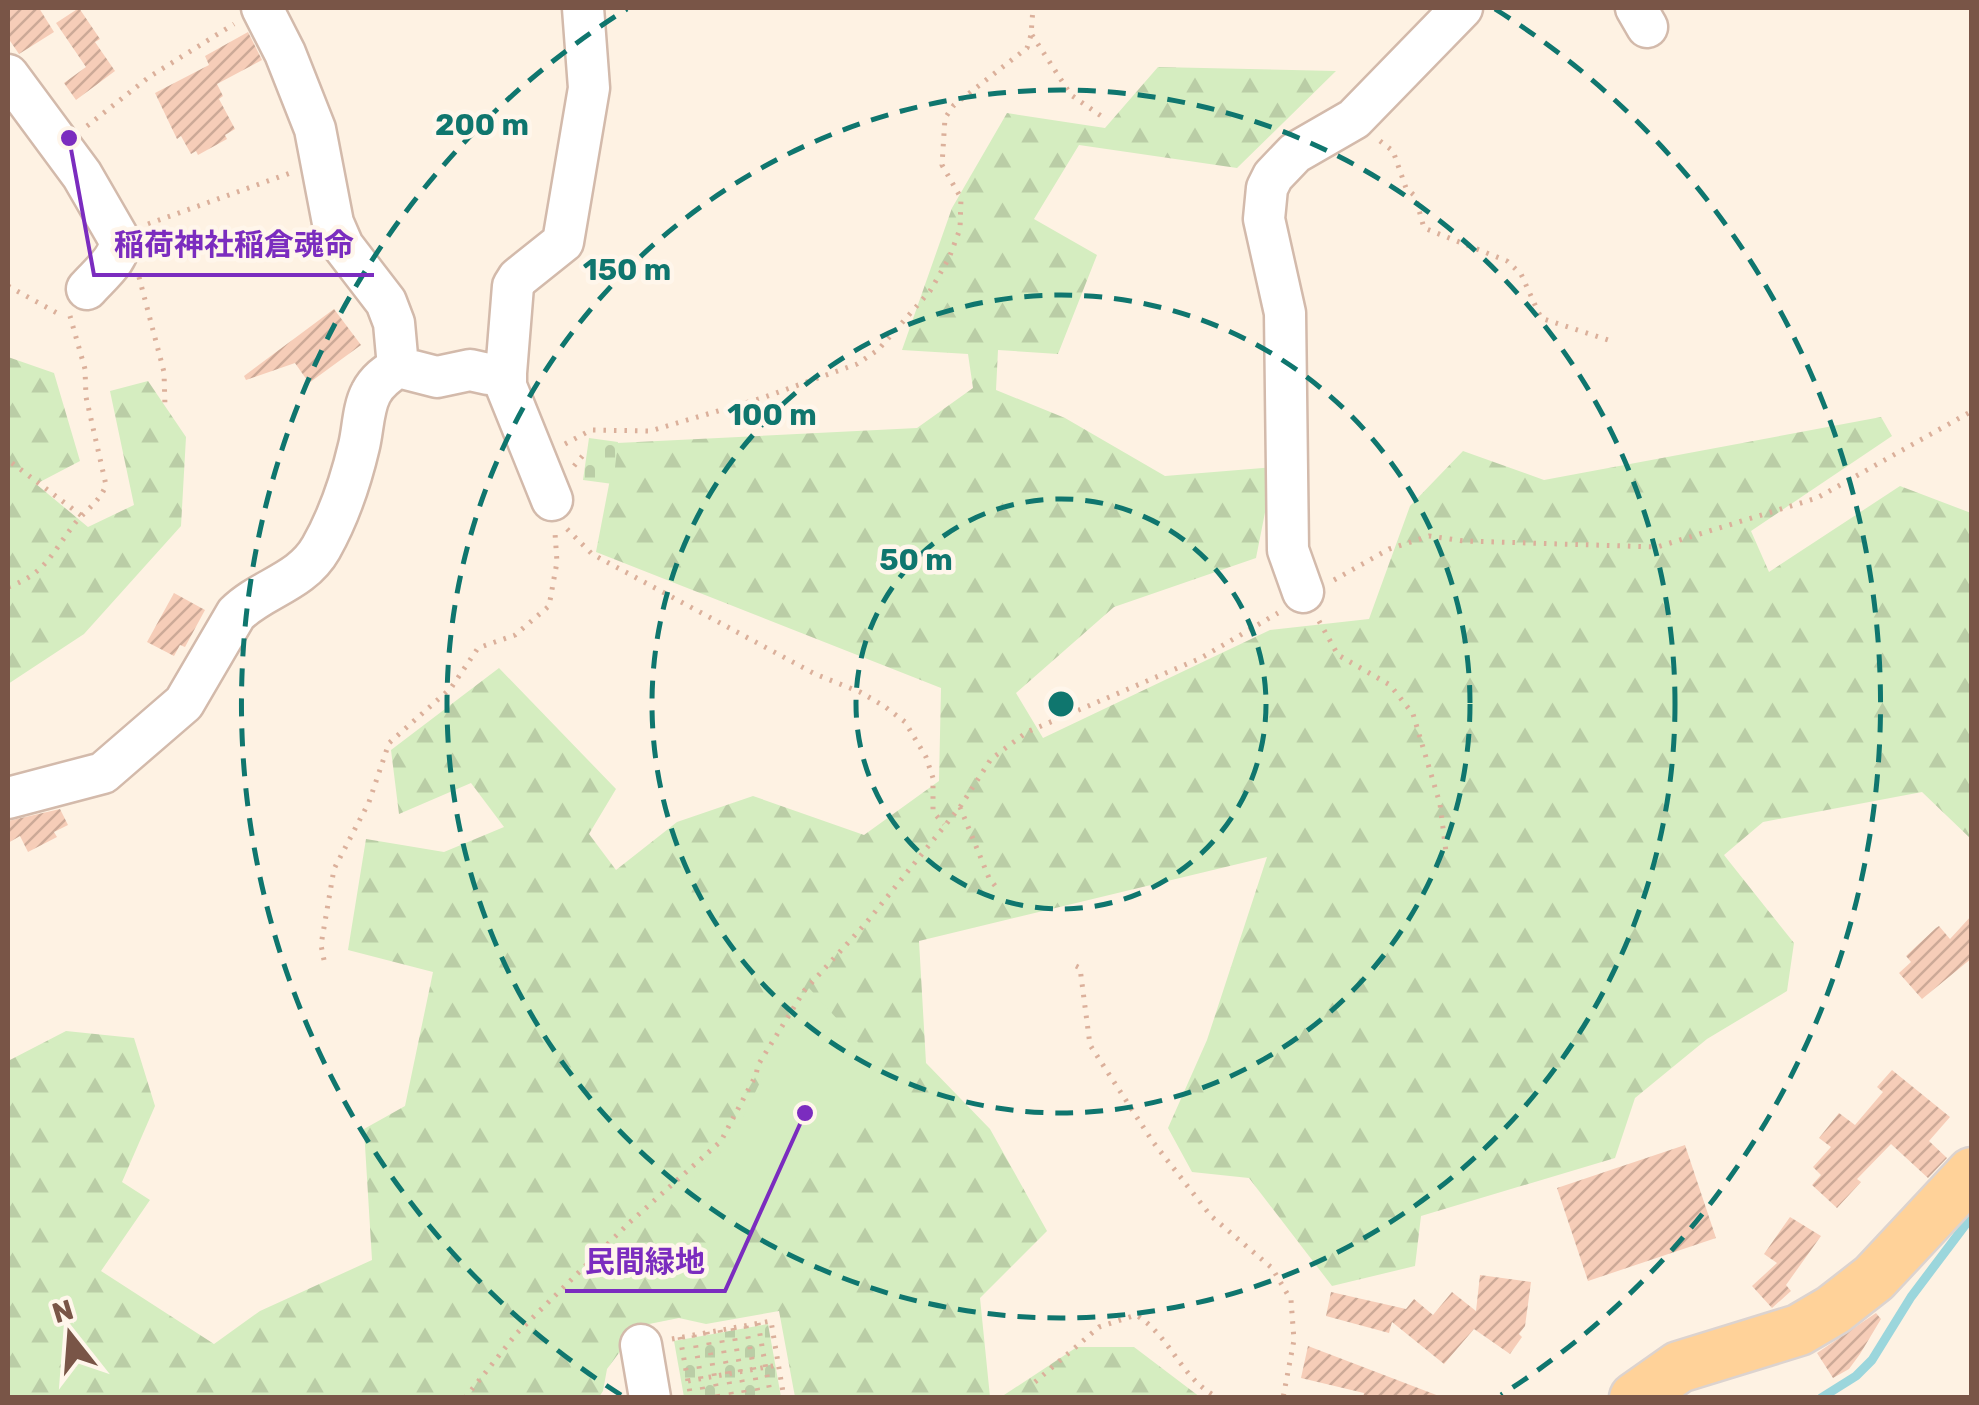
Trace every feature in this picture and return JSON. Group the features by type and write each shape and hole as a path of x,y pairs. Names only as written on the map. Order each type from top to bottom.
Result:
{"main road":[{"path":"1635,1398 1678,1367 1799,1330 1833,1310 1874,1278 1972,1173"}],"street":[{"path":"263,8 314,130 333,222 343,246 386,302 394,324 398,367"},
{"path":"552,500 506,386 506,373 513,286 563,242 589,88 583,8"},
{"path":"1303,592 1288,550 1285,313 1264,220 1267,188 1273,176 1296,154 1354,118 1457,14 1467,24 1489,8"},
{"path":"8,75 117,225 121,247 87,289"},
{"path":"8,798 103,773 184,703 236,614 246,604 296,578 320,549 359,448 370,395 383,376 398,367 437,377 470,370 506,373"},
{"path":"164,686 169,687 204,657 211,658"},
{"path":"641,1345 650,1398"}],"path":[{"path":"78,134 149,77 263,8"},
{"path":"536,459 591,430 650,431 762,398 857,364 878,350 930,291 960,229 961,198 942,166 945,118 954,105 1027,48 1032,35 1033,8"},
{"path":"1032,35 1071,95 1104,118"},
{"path":"1354,118 1393,151 1406,188 1415,196 1424,228 1507,260 1522,274 1540,318 1611,342"},
{"path":"117,225 320,164"},
{"path":"137,268 164,372 165,406"},
{"path":"8,286 57,313 71,310 86,369 86,397 106,485 43,569 8,587"},
{"path":"466,1398 518,1334 629,1223 721,1140 758,1065 804,991 960,807 990,760 1027,732 1200,658 1254,629 1303,592 1326,585 1389,549 1429,536 1464,541 1657,547 1816,498 1972,411"},
{"path":"12,463 82,516"},
{"path":"324,960 321,945 334,869 369,802 389,742 451,688 478,648 515,635 548,606 558,562 548,506 552,500 572,538 592,554 815,674 860,692 905,722 933,778 932,812 944,824"},
{"path":"1303,592 1338,655 1390,685 1413,714 1440,804 1446,852"},
{"path":"960,807 996,887"},
{"path":"1076,966 1080,968 1090,1045 1176,1172 1211,1216 1272,1268 1291,1300 1294,1340 1283,1398"},
{"path":"1035,1382 1099,1327 1136,1315 1153,1325 1187,1374 1219,1398"},
{"path":"691,1398 680,1337 771,1321 784,1398"},
{"path":"758,1324 771,1398"},
{"path":"746,1326 758,1398"},
{"path":"732,1328 745,1398"},
{"path":"720,1330 732,1398"},
{"path":"707,1332 718,1398"},
{"path":"694,1335 704,1398"},
{"path":"688,1381 778,1365"}],"green space":[{"path":"1158,67 1336,71 1237,168 1079,145 1034,219 1097,255 1058,354 998,350 996,390 1065,418 1165,476 1274,467 1256,558 1114,607 1016,693 1043,738 1270,630 1369,619 1410,506 1463,451 1544,480 1881,417 1892,436 1751,531 1769,572 1900,486 1971,513 1971,839 1922,792 1763,822 1724,855 1794,943 1787,991 1707,1039 1635,1098 1615,1158 1421,1216 1415,1266 1332,1286 1249,1178 1192,1172 1168,1128 1207,1040 1267,857 919,941 926,1063 990,1129 1047,1231 980,1298 990,1397 795,1397 779,1311 706,1324 679,1318 639,1326 607,1369 599,1397 8,1398 8,1061 66,1031 134,1038 155,1106 122,1182 150,1200 101,1271 214,1344 260,1311 372,1260 364,1129 405,1106 433,972 348,950 366,839 444,852 504,827 471,783 399,814 391,750 499,668 616,789 589,834 616,870 677,822 753,796 864,835 939,781 941,688 596,552 617,443 917,428 973,388 968,354 902,350 952,208 1007,113 1105,128"},
{"path":"8,357 54,373 80,461 36,484 88,527 134,505 110,391 148,381 186,437 181,526 84,634 8,684"},
{"path":"589,438 618,442 613,484 583,480"},
{"path":"809,988 895,1083 716,1254 669,1201 731,1142 767,1068 761,1064"},
{"path":"768,1324 781,1397 684,1397 674,1341"},
{"path":"1077,1347 1134,1347 1200,1397 1001,1397"}],"building":[{"path":"8,8 39,8 54,32 19,54 8,38"},
{"path":"79,8 115,71 76,100 64,83 86,67 56,23"},
{"path":"248,32 262,60 217,84 223,96 219,99 235,129 225,135 227,139 198,155 196,151 191,154 181,136 177,139 155,93 209,65 205,56"},
{"path":"334,309 361,345 309,383 295,363 246,380 244,376"},
{"path":"174,593 205,610 185,647 180,645 174,656 147,642"},
{"path":"60,809 68,825 54,832 57,837 28,852 20,836 8,843 8,821"},
{"path":"1972,915 1972,958 1922,999 1899,973 1911,962 1906,956 1939,926 1950,939"},
{"path":"1892,1070 1950,1117 1929,1141 1947,1158 1928,1178 1891,1144 1857,1179 1861,1182 1837,1208 1812,1185 1821,1175 1813,1167 1831,1147 1819,1138 1839,1113 1855,1125 1883,1092 1877,1087"},
{"path":"1685,1145 1716,1238 1588,1281 1557,1188"},
{"path":"1790,1217 1821,1236 1786,1285 1791,1291 1772,1308 1752,1286 1777,1263 1764,1254"},
{"path":"1480,1275 1531,1282 1525,1326 1519,1334 1522,1337 1510,1354 1474,1329 1444,1364 1392,1322 1389,1333 1326,1316 1331,1292 1406,1309 1414,1299 1433,1315 1452,1292 1476,1311"},
{"path":"1876,1313 1881,1319 1860,1354 1849,1369 1833,1378 1817,1353"},
{"path":"1308,1346 1439,1396 1363,1398 1364,1393 1301,1378"}],"waterway":[{"path":"1821,1398 1856,1376 1872,1360 1911,1297 1972,1216"}],"place":[{"name":"稲荷神社稲倉魂命","path":"69,138"},
{"name":"民間緑地","path":"805,1113"}]}
